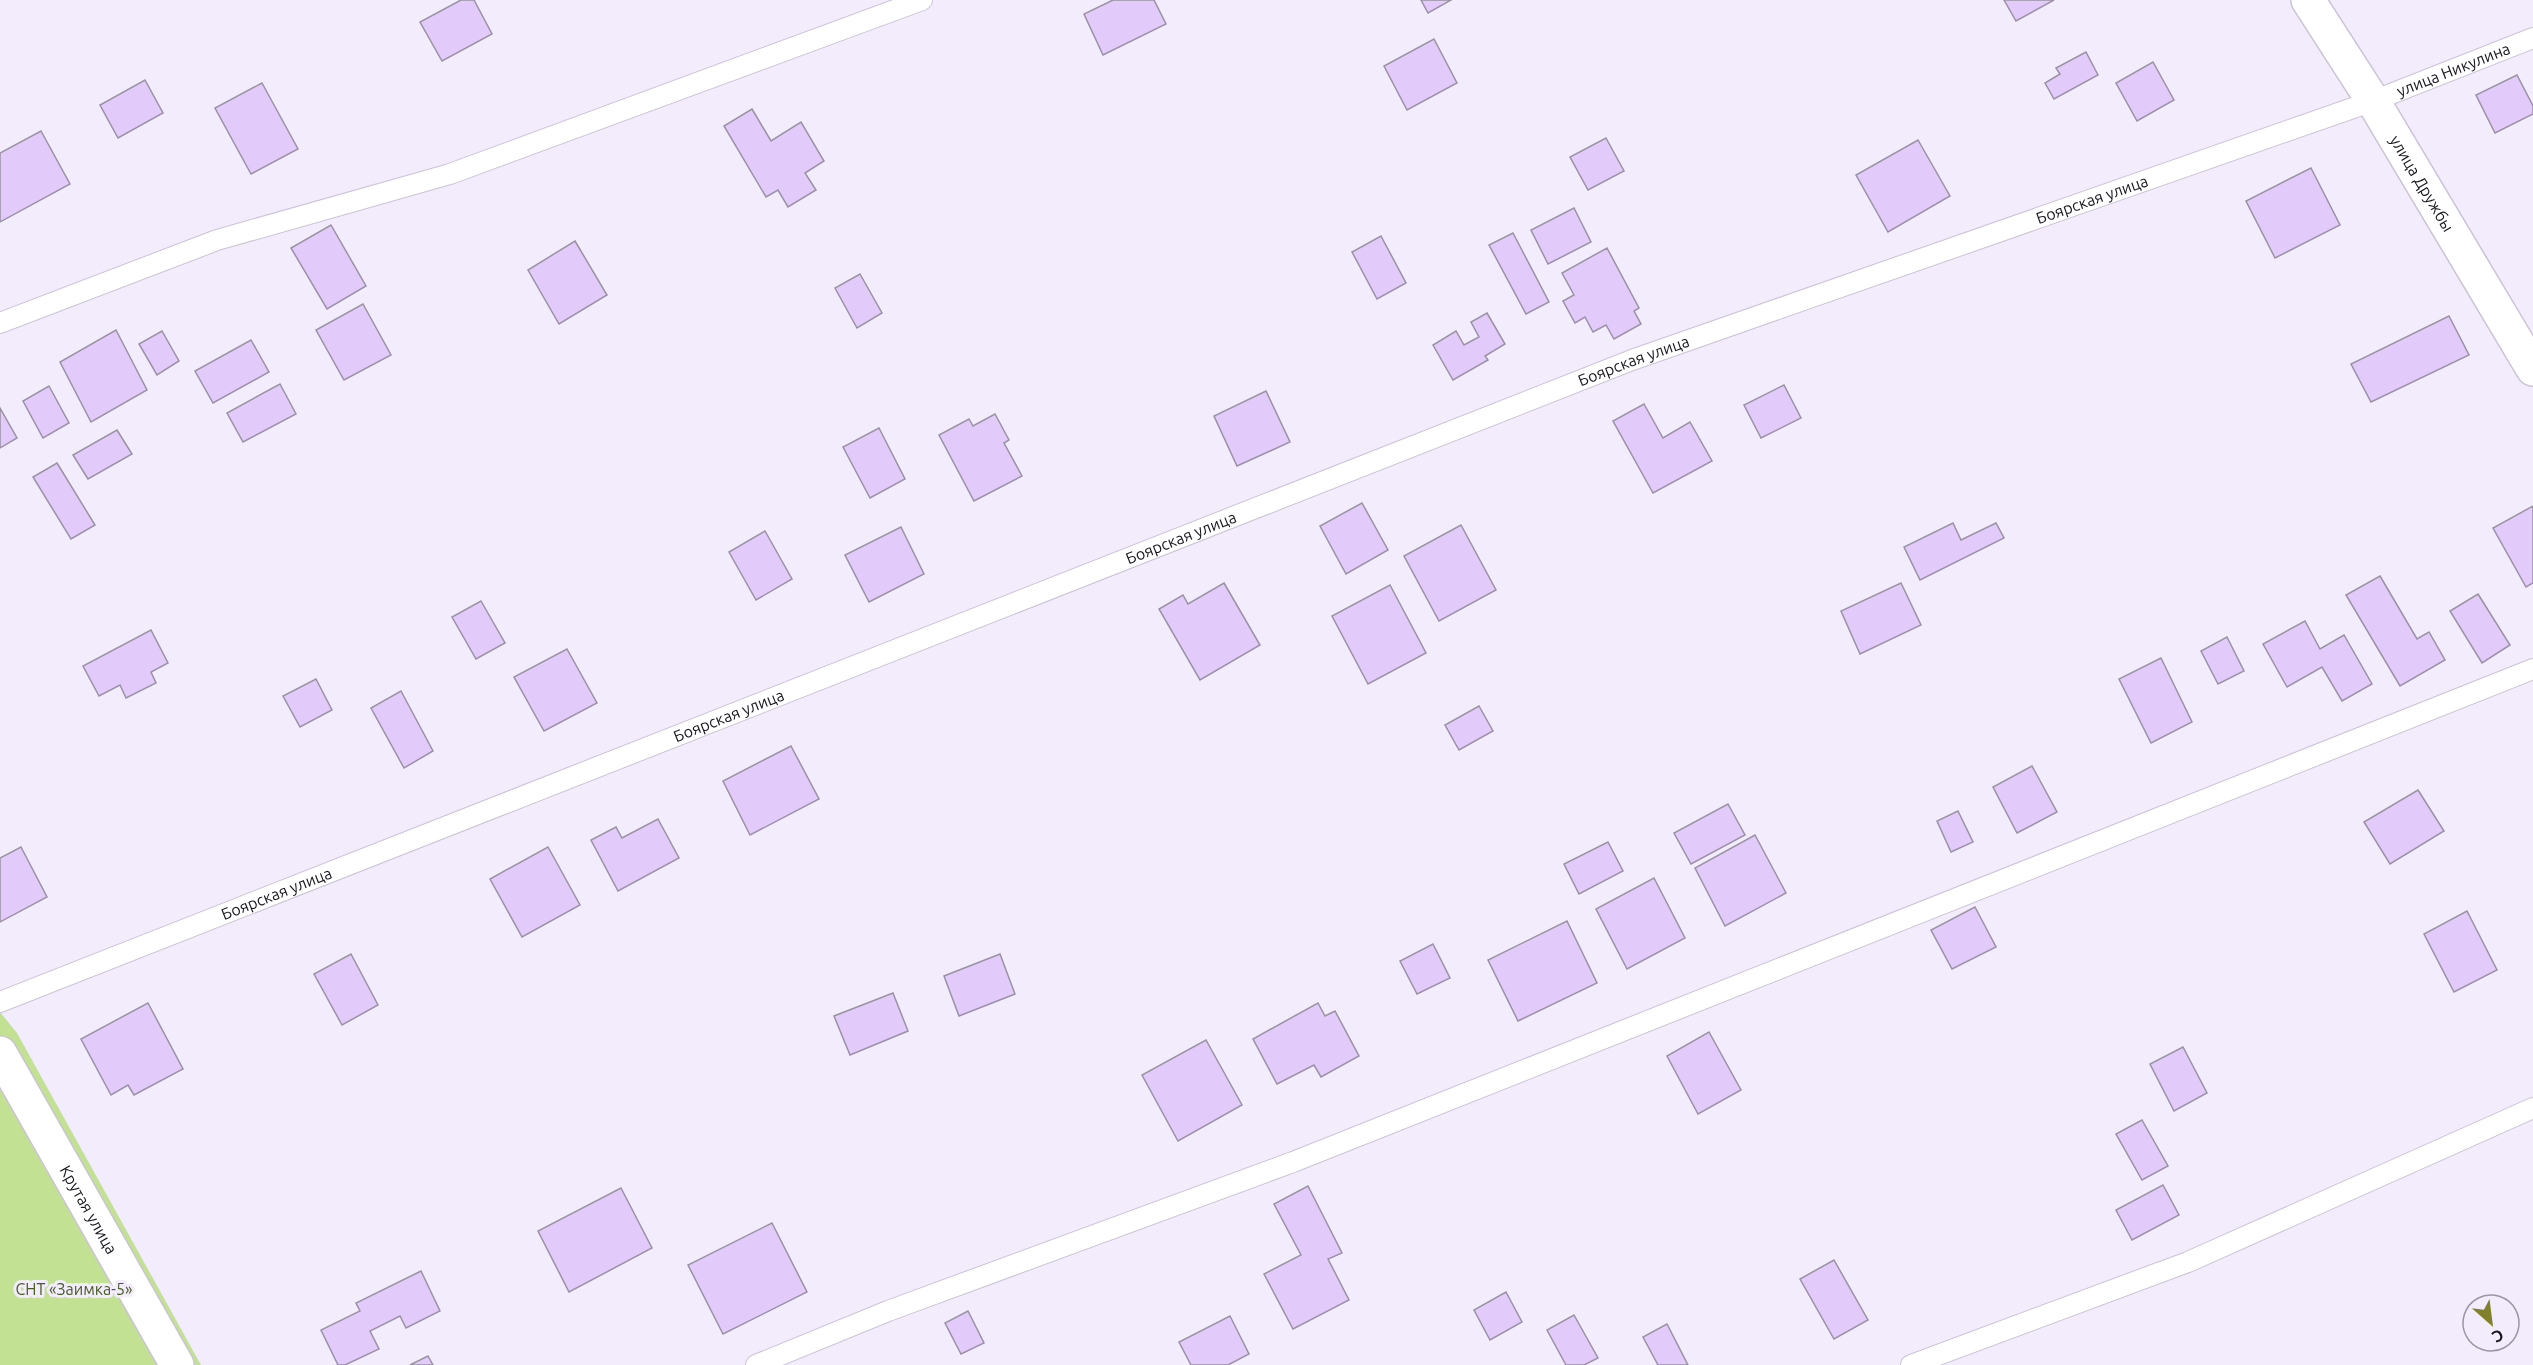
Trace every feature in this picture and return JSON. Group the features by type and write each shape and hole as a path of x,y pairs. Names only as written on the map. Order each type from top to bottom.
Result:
{"street":[{"name":"улица Дружбы","path":"2307,0 2373,101 2533,369"},
{"name":"Крутая улица","path":"0,1053 177,1365"}],"lane":[{"path":"0,323 217,240 450,174 922,0"},
{"name":"улица Никулина","path":"2373,101 2533,38"},
{"name":"Боярская улица","path":"0,1002 1632,360 2373,101"},
{"path":"756,1365 888,1311 1293,1162 2533,669"},
{"path":"1911,1365 2188,1262 2533,1108"}],"green space":[{"name":"СНТ «Заимка-5»","path":"0,1012 17,1033 201,1365 0,1365"}],"building":[{"path":"461,0 474,0 492,34 442,61 420,22"},
{"path":"1113,0 1154,0 1166,24 1103,55 1084,14"},
{"path":"1421,0 1451,0 1428,13"},
{"path":"2004,0 2054,0 2016,21"},
{"path":"1434,39 1457,83 1407,110 1384,66"},
{"path":"2086,52 2098,75 2054,99 2045,83 2060,74 2056,68"},
{"path":"2153,62 2174,100 2137,121 2116,83"},
{"path":"2517,75 2533,106 2533,114 2495,133 2476,95"},
{"path":"145,80 163,113 118,138 100,105"},
{"path":"262,83 298,149 251,174 215,108"},
{"path":"752,109 771,141 801,122 824,161 805,173 816,190 788,207 778,190 766,197 724,126"},
{"path":"41,131 70,184 0,222 0,153"},
{"path":"1606,138 1624,171 1588,190 1570,157"},
{"path":"1918,140 1950,196 1888,232 1856,175"},
{"path":"2311,168 2340,225 2275,258 2246,201"},
{"path":"1574,208 1591,242 1548,264 1531,230"},
{"path":"331,225 366,286 327,309 291,248"},
{"path":"1513,233 1549,302 1526,314 1489,245"},
{"path":"1381,236 1406,283 1377,299 1352,252"},
{"path":"575,241 607,295 559,324 528,270"},
{"path":"1607,248 1639,308 1634,311 1641,324 1614,339 1606,325 1593,332 1585,317 1575,323 1563,301 1574,295 1562,273"},
{"path":"860,274 882,313 857,328 835,288"},
{"path":"363,304 391,355 344,380 316,330"},
{"path":"1487,313 1505,344 1485,356 1488,360 1453,380 1433,345 1456,331 1464,345 1479,337 1471,322"},
{"path":"2449,316 2469,355 2371,402 2351,364"},
{"path":"116,330 147,390 91,422 60,362"},
{"path":"162,331 179,361 157,375 139,344"},
{"path":"251,340 269,372 213,403 195,371"},
{"path":"280,384 296,414 243,442 227,413"},
{"path":"1784,385 1801,418 1761,438 1744,405"},
{"path":"49,386 69,423 43,438 23,401"},
{"path":"1266,391 1290,442 1237,466 1214,416"},
{"path":"1644,404 1663,438 1690,422 1712,461 1653,493 1613,421"},
{"path":"0,408 17,438 0,448"},
{"path":"995,414 1009,440 1004,443 1022,476 974,501 939,435 969,419 973,426"},
{"path":"879,428 905,479 870,498 843,447"},
{"path":"117,430 132,454 88,479 73,455"},
{"path":"57,463 95,525 71,539 33,477"},
{"path":"1362,503 1388,550 1346,574 1320,526"},
{"path":"2533,506 2533,583 2526,587 2493,528"},
{"path":"1953,523 1961,540 1996,523 2004,538 1920,580 1904,547"},
{"path":"1461,525 1496,590 1439,621 1404,556"},
{"path":"901,527 924,574 869,602 845,555"},
{"path":"765,531 792,579 756,600 729,552"},
{"path":"2380,576 2417,639 2429,632 2445,660 2400,686 2346,595"},
{"path":"1224,583 1260,645 1200,680 1159,609 1183,595 1188,604"},
{"path":"1901,583 1921,625 1860,654 1841,611"},
{"path":"1390,585 1426,653 1368,684 1332,616"},
{"path":"2478,594 2510,645 2482,663 2450,611"},
{"path":"481,601 505,643 476,659 452,617"},
{"path":"2305,621 2320,649 2344,635 2372,684 2342,701 2322,667 2287,687 2263,644"},
{"path":"151,630 168,663 151,672 156,683 126,698 120,685 99,696 83,666"},
{"path":"2227,637 2244,671 2218,684 2201,651"},
{"path":"567,649 597,703 544,731 514,677"},
{"path":"2161,658 2192,722 2151,743 2119,679"},
{"path":"316,679 332,710 300,727 283,696"},
{"path":"401,691 433,751 404,768 371,708"},
{"path":"1479,706 1493,731 1459,750 1445,725"},
{"path":"791,746 819,799 750,835 723,781"},
{"path":"2032,766 2057,812 2017,833 1993,787"},
{"path":"2418,790 2444,831 2390,864 2364,822"},
{"path":"1728,804 1745,835 1691,864 1674,833"},
{"path":"1958,811 1973,842 1951,852 1937,821"},
{"path":"658,819 679,858 618,891 591,840 616,827 622,838"},
{"path":"1755,835 1786,893 1725,926 1695,868"},
{"path":"1608,842 1623,871 1579,894 1564,864"},
{"path":"21,847 47,897 0,922 0,858"},
{"path":"548,847 580,905 522,937 490,879"},
{"path":"1654,878 1685,938 1627,969 1596,909"},
{"path":"1975,907 1996,947 1952,969 1931,930"},
{"path":"2467,911 2497,970 2454,992 2424,934"},
{"path":"1567,921 1597,983 1518,1021 1488,960"},
{"path":"1433,944 1450,978 1417,994 1400,961"},
{"path":"351,954 378,1005 342,1025 314,974"},
{"path":"1000,954 1015,994 959,1016 944,976"},
{"path":"893,993 908,1031 850,1055 834,1016"},
{"path":"148,1003 183,1069 134,1095 128,1085 111,1095 81,1039"},
{"path":"1318,1003 1325,1016 1335,1011 1359,1056 1321,1077 1314,1065 1277,1084 1253,1039"},
{"path":"1709,1032 1741,1090 1698,1114 1667,1056"},
{"path":"1206,1040 1242,1105 1178,1141 1142,1075"},
{"path":"2183,1047 2207,1093 2174,1111 2150,1064"},
{"path":"2142,1120 2168,1166 2142,1180 2116,1134"},
{"path":"2163,1185 2179,1215 2132,1240 2116,1210"},
{"path":"1308,1186 1342,1253 1328,1259 1349,1300 1293,1329 1264,1274 1301,1255 1274,1204"},
{"path":"621,1188 652,1248 569,1292 538,1231"},
{"path":"772,1223 807,1292 723,1334 688,1265"},
{"path":"1834,1260 1868,1320 1834,1339 1800,1279"},
{"path":"421,1271 440,1311 406,1328 400,1316 370,1331 379,1349 345,1365 338,1365 321,1330 360,1311 356,1303"},
{"path":"1506,1292 1522,1322 1490,1340 1474,1310"},
{"path":"968,1311 984,1343 961,1354 945,1323"},
{"path":"1574,1315 1598,1358 1584,1365 1566,1365 1547,1330"},
{"path":"1230,1316 1249,1354 1228,1365 1191,1365 1179,1342"},
{"path":"1667,1324 1688,1365 1658,1365 1643,1337"},
{"path":"428,1356 433,1365 410,1365"}]}
